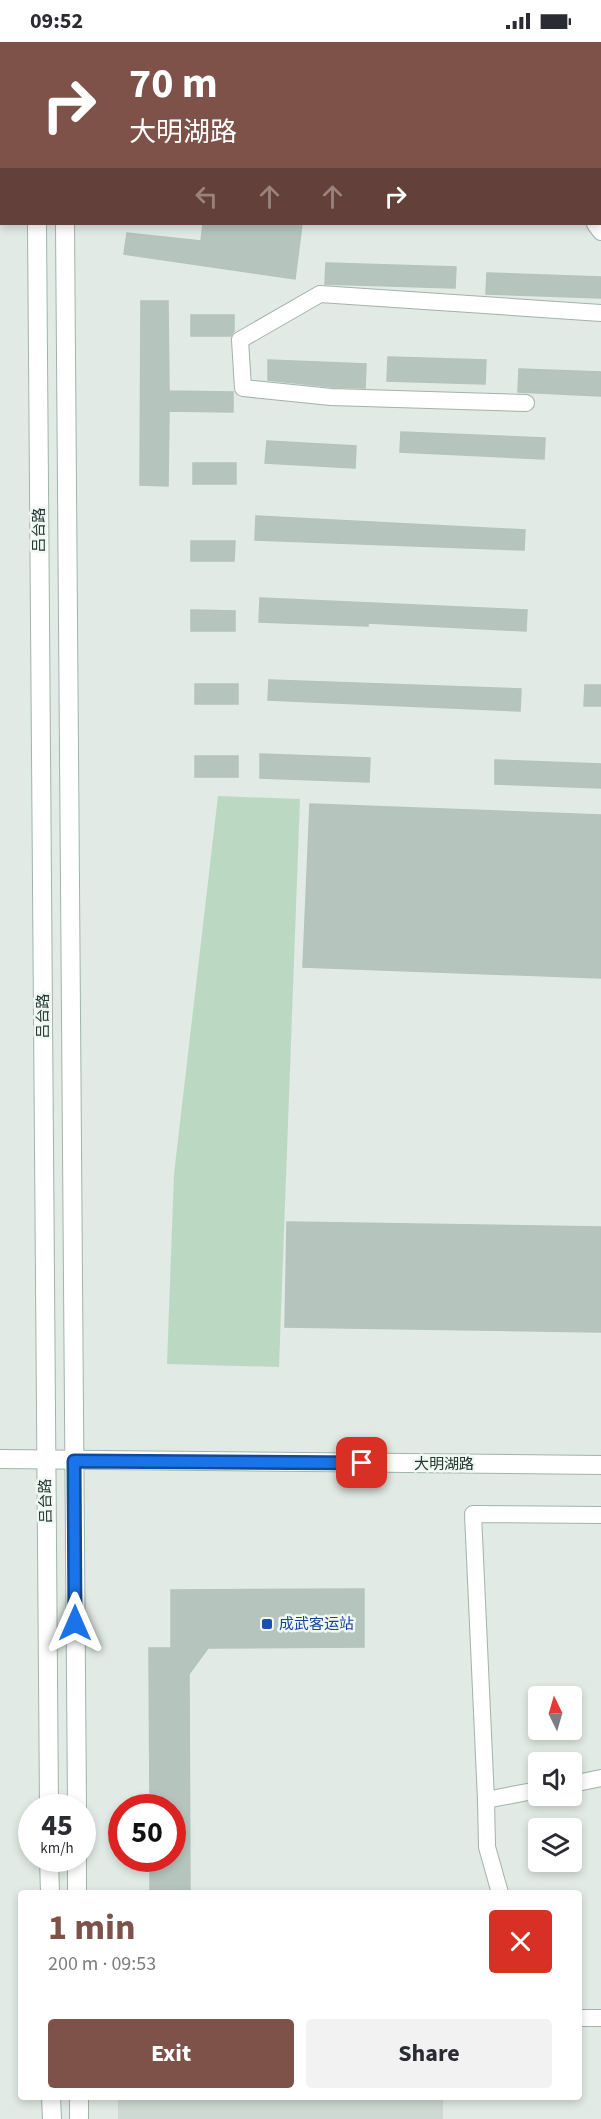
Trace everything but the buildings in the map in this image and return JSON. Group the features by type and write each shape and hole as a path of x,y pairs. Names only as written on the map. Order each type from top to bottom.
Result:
{"main road":[{"name":"吕台路","path":"37,225 49,1794"},
{"name":"吕台路","path":"65,225 77,1794"},
{"name":"大明湖路","path":"0,1459 601,1465"},
{"path":"49,1872 50,1890"},
{"path":"77,1872 78,1890"},
{"path":"51,2100 52,2119"},
{"path":"79,2100 79,2119"}],"street":[{"path":"526,403 331,397 243,388 240,340 320,294 601,313"},
{"path":"499,1890 487,1848 472,1514 601,1515"},
{"path":"582,1782 601,1778"},
{"path":"486,1800 528,1792"},
{"path":"582,2019 601,2018"}],"shaded area":[{"path":"118,2100 443,2100 443,2119 118,2119"}],"green space":[{"path":"218,796 300,799 279,1367 167,1364 174,1174"}],"place":[{"name":"成武客运站","path":"267,1624"}],"route":[{"path":"75,1623 74,1461 362,1463"}]}
